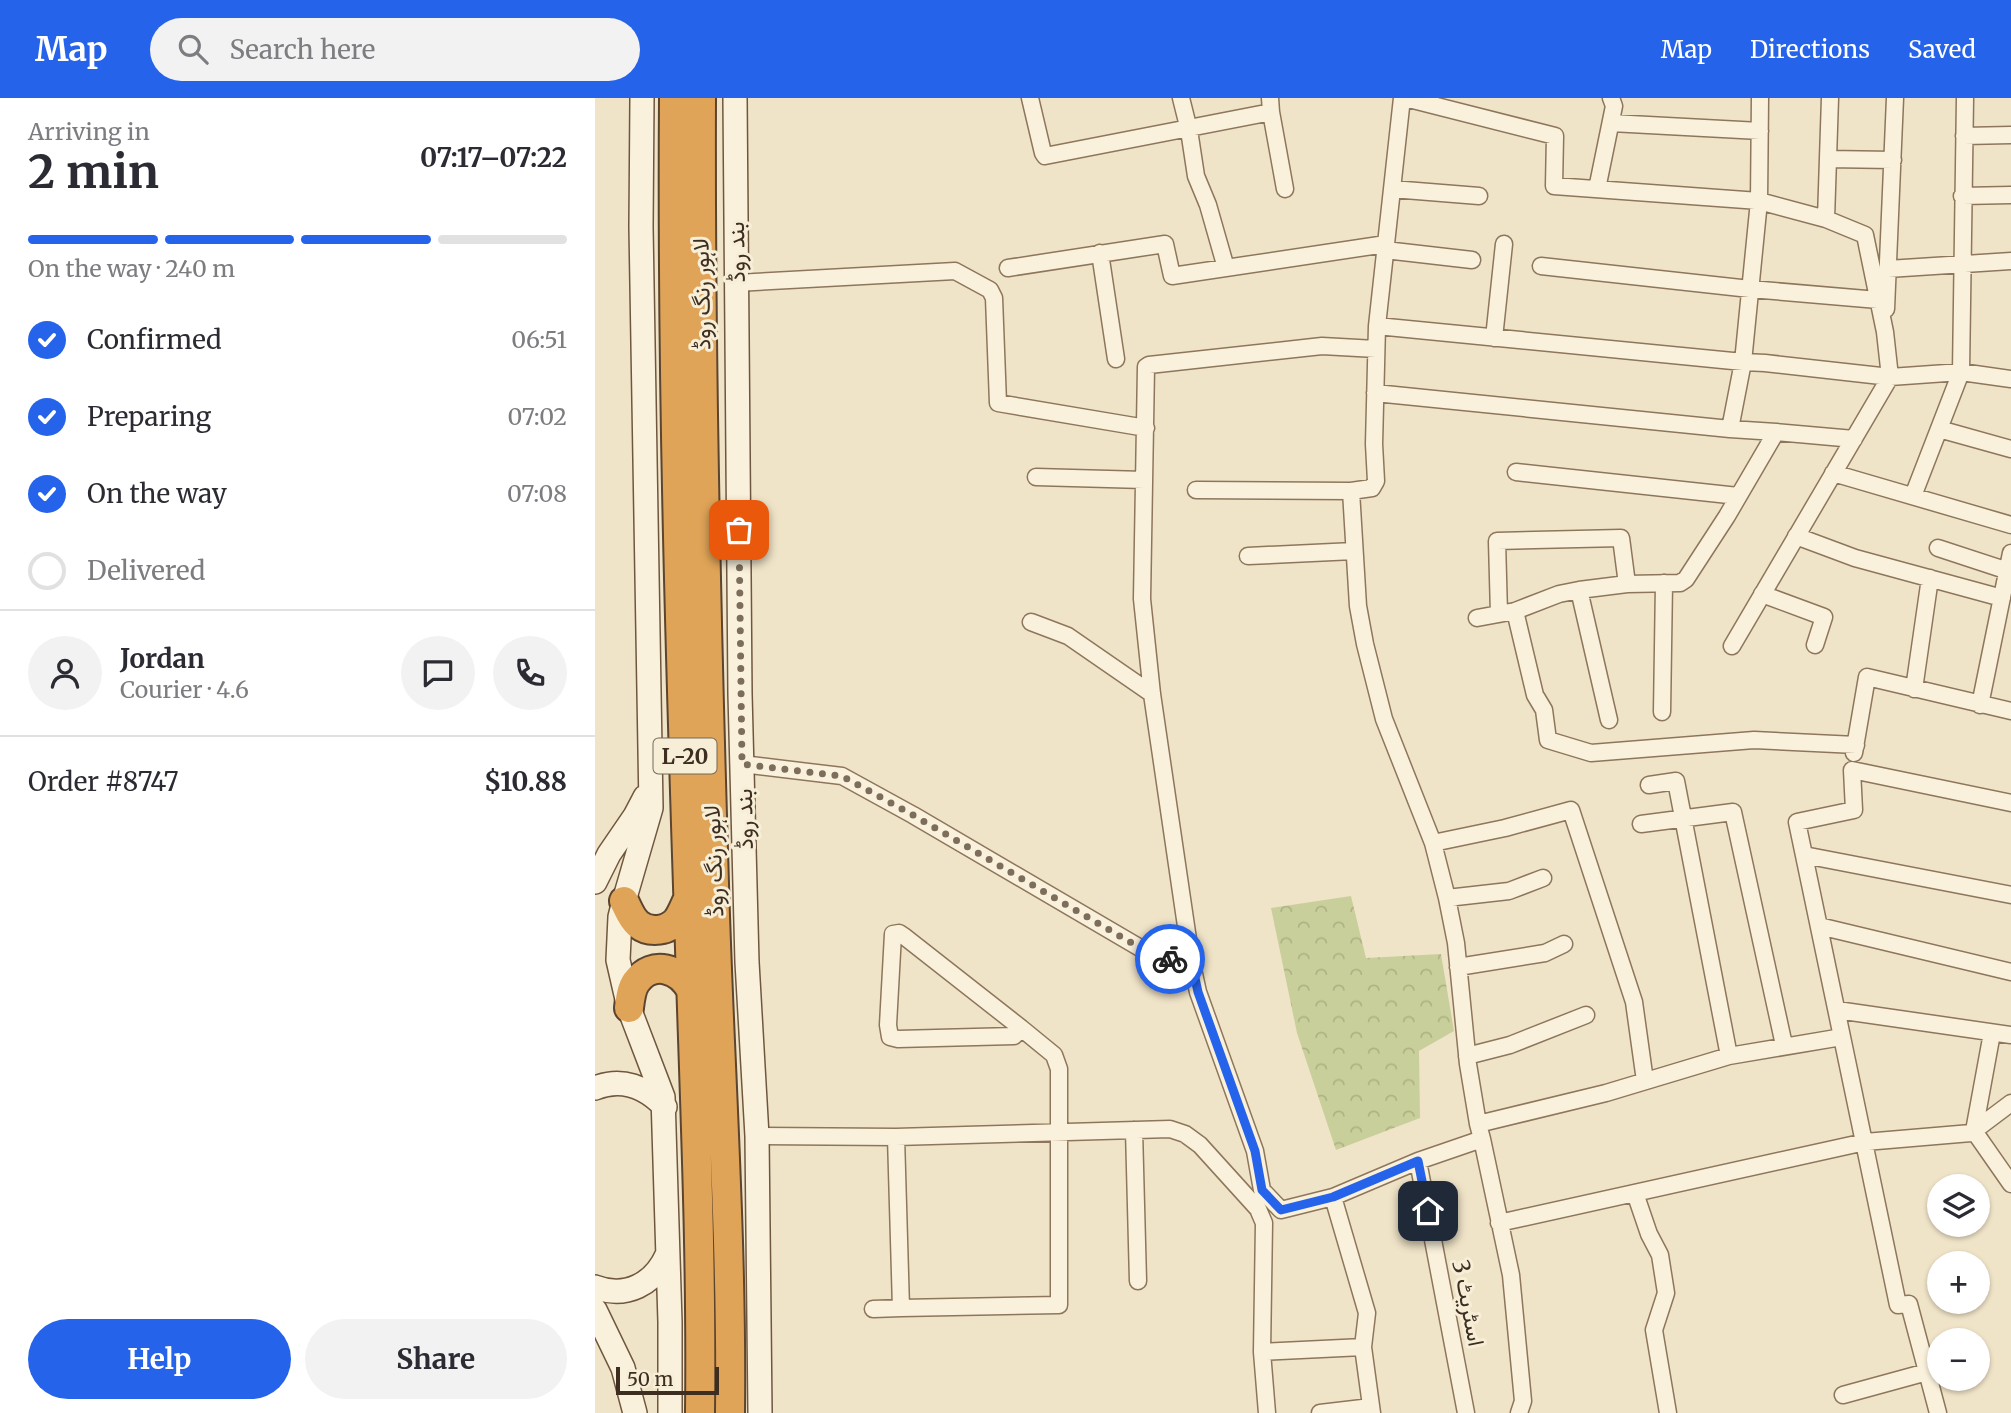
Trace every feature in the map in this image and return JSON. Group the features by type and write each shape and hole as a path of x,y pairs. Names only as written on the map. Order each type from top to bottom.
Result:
{"highway":[{"name":"لاہور رنگ روڈ","path":"674,98 673,280 701,1307 700,1413"},
{"name":"لاہور رنگ روڈ","path":"701,98 701,317 730,1413"},
{"path":"624,901 637,923 655,930 671,926 688,899"},
{"path":"629,1008 636,982 644,974 654,970 677,972 686,980 691,990"}],"main road":[{"path":"642,98 641,227 652,781 651,808 620,917 618,960 629,1008 660,1084 665,1107 670,1413"},
{"name":"بند روڈ","path":"735,98 742,764 747,962 757,1136 760,1413"},
{"path":"595,882 609,854 635,817 652,781"},
{"path":"595,1088 613,1083 628,1084 642,1088 665,1107"},
{"path":"595,1287 614,1292 636,1288 655,1275 667,1255"},
{"path":"595,1310 623,1368 635,1413"}],"street":[{"path":"1030,98 1045,156 1189,130 1271,105 1286,188"},
{"path":"1181,98 1196,176 1208,205 1226,268"},
{"path":"1196,490 1351,491 1372,488 1375,485 1377,326 1403,98 1555,136 1554,186 1759,201 1826,219 1864,234 1885,332 1890,377 1732,646"},
{"path":"1597,189 1615,106 1611,98"},
{"path":"1730,429 1743,362 1759,201 1761,98"},
{"path":"1826,219 1830,98"},
{"path":"1885,332 1895,98"},
{"path":"1913,496 1961,372 1965,98"},
{"path":"1611,123 1760,131"},
{"path":"1964,136 2011,135"},
{"path":"1828,159 1893,160"},
{"path":"1392,189 1479,196"},
{"path":"1962,196 2011,195"},
{"path":"1008,268 1165,244 1172,276 1386,247 1472,260"},
{"path":"1494,338 1504,244"},
{"path":"1100,253 1116,359"},
{"path":"1888,269 2011,261"},
{"path":"1541,266 1878,300"},
{"path":"736,283 955,271 990,290 994,298 998,403 1146,428"},
{"path":"1377,326 1890,377 1961,372 2011,379"},
{"path":"1376,349 1322,346 1149,365 1146,368 1142,598 1152,694 1198,992 1255,1151 1262,1190 1281,1210 1333,1197 1480,1132 1728,1056 1842,1037"},
{"path":"1375,393 1854,439"},
{"path":"1939,429 2011,449"},
{"path":"1477,618 1507,612 1579,590 1627,584 1680,583 1686,579 1776,432"},
{"path":"1516,472 1738,496"},
{"path":"1833,473 2011,525"},
{"path":"1036,477 1145,480"},
{"path":"1351,491 1360,619 1365,644 1384,719 1433,843 1456,943 1467,1056 1480,1132 1511,1275 1523,1401 1520,1413"},
{"path":"1796,536 1854,558 2002,598"},
{"path":"1627,584 1621,538 1497,541 1507,612 1535,695 1544,710 1548,740 1591,753 1754,740 1856,745"},
{"path":"1938,548 2009,572"},
{"path":"1248,556 1355,551"},
{"path":"1980,705 2011,553"},
{"path":"1913,689 1930,578"},
{"path":"1663,712 1664,583"},
{"path":"1579,590 1609,720"},
{"path":"1762,594 1824,617 1815,645"},
{"path":"1031,622 1068,636 1152,694"},
{"path":"1843,1395 1927,1372 1909,1304 1898,1305 1797,822 1854,810 1852,770 1867,677 2011,711"},
{"path":"742,764 842,776 1159,959 1191,960"},
{"path":"1852,770 2011,803"},
{"path":"1649,785 1676,781 1728,1056"},
{"path":"1433,843 1505,828 1571,810 1634,1002 1646,1081"},
{"path":"1641,824 1733,812 1784,1045"},
{"path":"1804,855 2011,895"},
{"path":"1447,898 1509,891 1543,878"},
{"path":"1819,926 2011,972"},
{"path":"873,1309 1059,1306 1058,1061 1021,1028 905,937 899,933 893,934 888,1025 890,1037 1014,1036 1021,1028"},
{"path":"1458,967 1545,953 1564,944"},
{"path":"1836,1010 2011,1035"},
{"path":"1467,1056 1510,1045 1586,1015"},
{"path":"1993,1033 1973,1131 2011,1184"},
{"path":"1499,1223 1865,1142 1971,1133 2011,1103"},
{"path":"757,1136 896,1137 1170,1129 1185,1134 1200,1145 1258,1209 1264,1223 1262,1352 1267,1413"},
{"path":"1134,1130 1138,1281"},
{"path":"896,1137 901,1308"},
{"name":"اسٹریٹ 3","path":"1418,1161 1466,1413"},
{"path":"1635,1193 1649,1234 1660,1255 1666,1293 1654,1330 1668,1413"},
{"path":"1320,1413 1372,1410 1363,1347 1367,1313 1333,1197"},
{"path":"1262,1352 1363,1347"},
{"path":"1932,1391 1938,1413"}],"green space":[{"path":"1351,896 1366,958 1441,954 1454,1031 1419,1051 1420,1118 1336,1150 1297,1033 1271,908"}],"way so far":[{"path":"739,530 742,764 842,776 1159,959 1170,959"}],"route":[{"path":"1170,959 1191,960 1198,992 1255,1151 1262,1190 1281,1210 1333,1197 1418,1161 1428,1211"}]}
